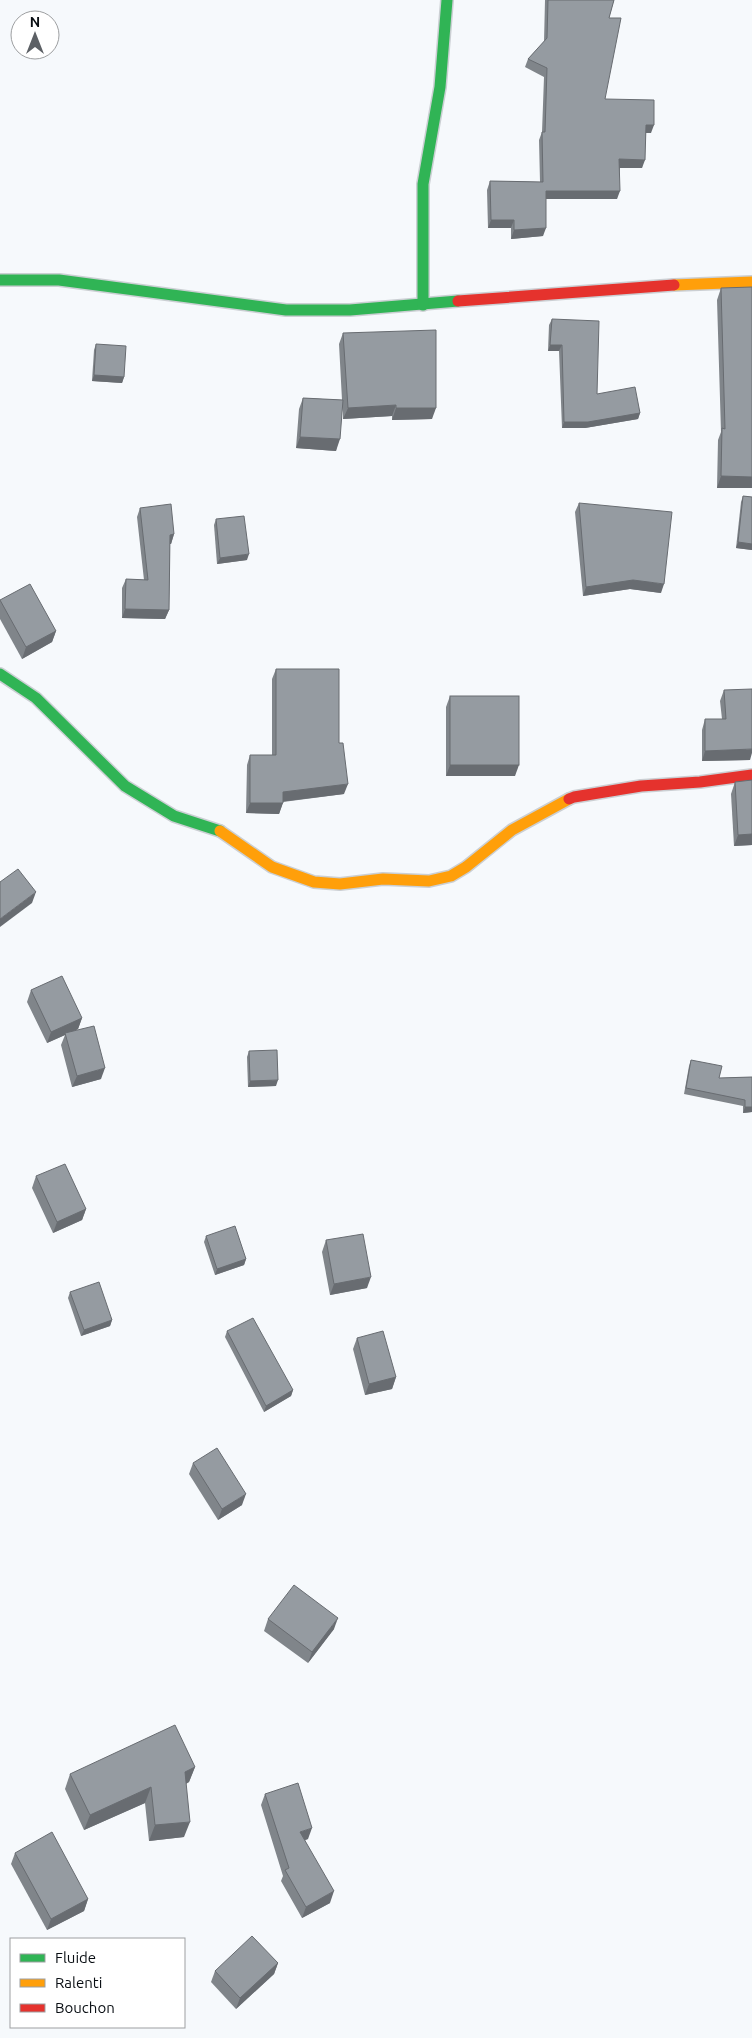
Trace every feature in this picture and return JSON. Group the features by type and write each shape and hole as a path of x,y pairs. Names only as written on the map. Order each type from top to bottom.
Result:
{"street":[{"path":"423,305 423,184 440,87 447,0"},
{"path":"0,280 59,280 286,310 350,310 651,286 752,282"},
{"path":"0,674 36,698 125,786 174,816 218,830 272,867 314,882 340,884 382,879 429,881 451,876 466,867 512,830 574,797 641,786 700,782 752,775"}],"building":[{"path":"548,0 614,0 609,18 621,18 605,99 654,100 654,125 646,125 645,160 619,159 620,191 546,191 546,228 514,230 514,220 491,220 490,181 543,182 542,132 545,132 547,68 528,59 547,38"},
{"path":"752,287 752,477 721,476 722,428 725,429 721,288"},
{"path":"552,319 599,321 597,394 635,387 640,413 588,422 564,422 562,345 550,345"},
{"path":"436,330 436,408 396,408 396,405 348,408 343,333"},
{"path":"96,344 126,346 124,377 94,375"},
{"path":"303,398 343,400 340,439 300,437"},
{"path":"743,496 752,497 752,544 738,542"},
{"path":"579,503 672,512 664,584 633,580 586,587"},
{"path":"171,504 174,534 170,535 169,610 125,609 126,579 148,580 140,508"},
{"path":"244,516 249,554 220,558 216,519"},
{"path":"30,584 56,631 26,647 0,600"},
{"path":"276,669 339,669 339,743 343,743 348,784 283,792 283,803 250,803 250,755 276,755"},
{"path":"752,689 752,749 705,751 705,719 726,719 724,690"},
{"path":"450,696 519,696 519,765 450,765"},
{"path":"752,780 752,834 738,835 735,782"},
{"path":"18,869 36,892 0,919 0,882"},
{"path":"62,976 82,1018 51,1032 31,990"},
{"path":"94,1026 105,1068 77,1076 65,1033"},
{"path":"277,1050 278,1080 250,1081 249,1051"},
{"path":"691,1060 722,1066 719,1078 752,1077 752,1107 745,1107 745,1100 686,1088"},
{"path":"65,1164 86,1209 57,1222 36,1176"},
{"path":"235,1226 246,1259 217,1269 206,1236"},
{"path":"363,1234 371,1277 334,1284 326,1240"},
{"path":"99,1282 112,1320 84,1330 70,1292"},
{"path":"253,1318 293,1390 266,1406 227,1331"},
{"path":"383,1331 396,1377 369,1384 357,1338"},
{"path":"217,1448 246,1494 222,1509 193,1463"},
{"path":"294,1585 338,1618 312,1652 268,1619"},
{"path":"175,1725 195,1767 185,1772 190,1822 155,1825 151,1787 90,1815 70,1774"},
{"path":"298,1783 312,1828 300,1832 334,1891 306,1907 285,1870 289,1868 265,1794"},
{"path":"52,1832 88,1899 51,1919 15,1853"},
{"path":"252,1936 278,1963 240,1998 215,1971"}],"traffic: fast":[{"path":"423,305 423,184 440,87 447,0"},
{"path":"0,280 59,280 286,310 350,310 458,301"},
{"path":"0,674 36,698 125,786 174,816 220,831"}],"traffic: slow":[{"path":"674,285 752,282"},
{"path":"220,831 272,867 314,882 340,884 383,879 429,881 451,876 466,867 512,830 569,799"}],"traffic: jam":[{"path":"458,301 674,285"},
{"path":"569,799 641,786 700,782 752,775"}]}
